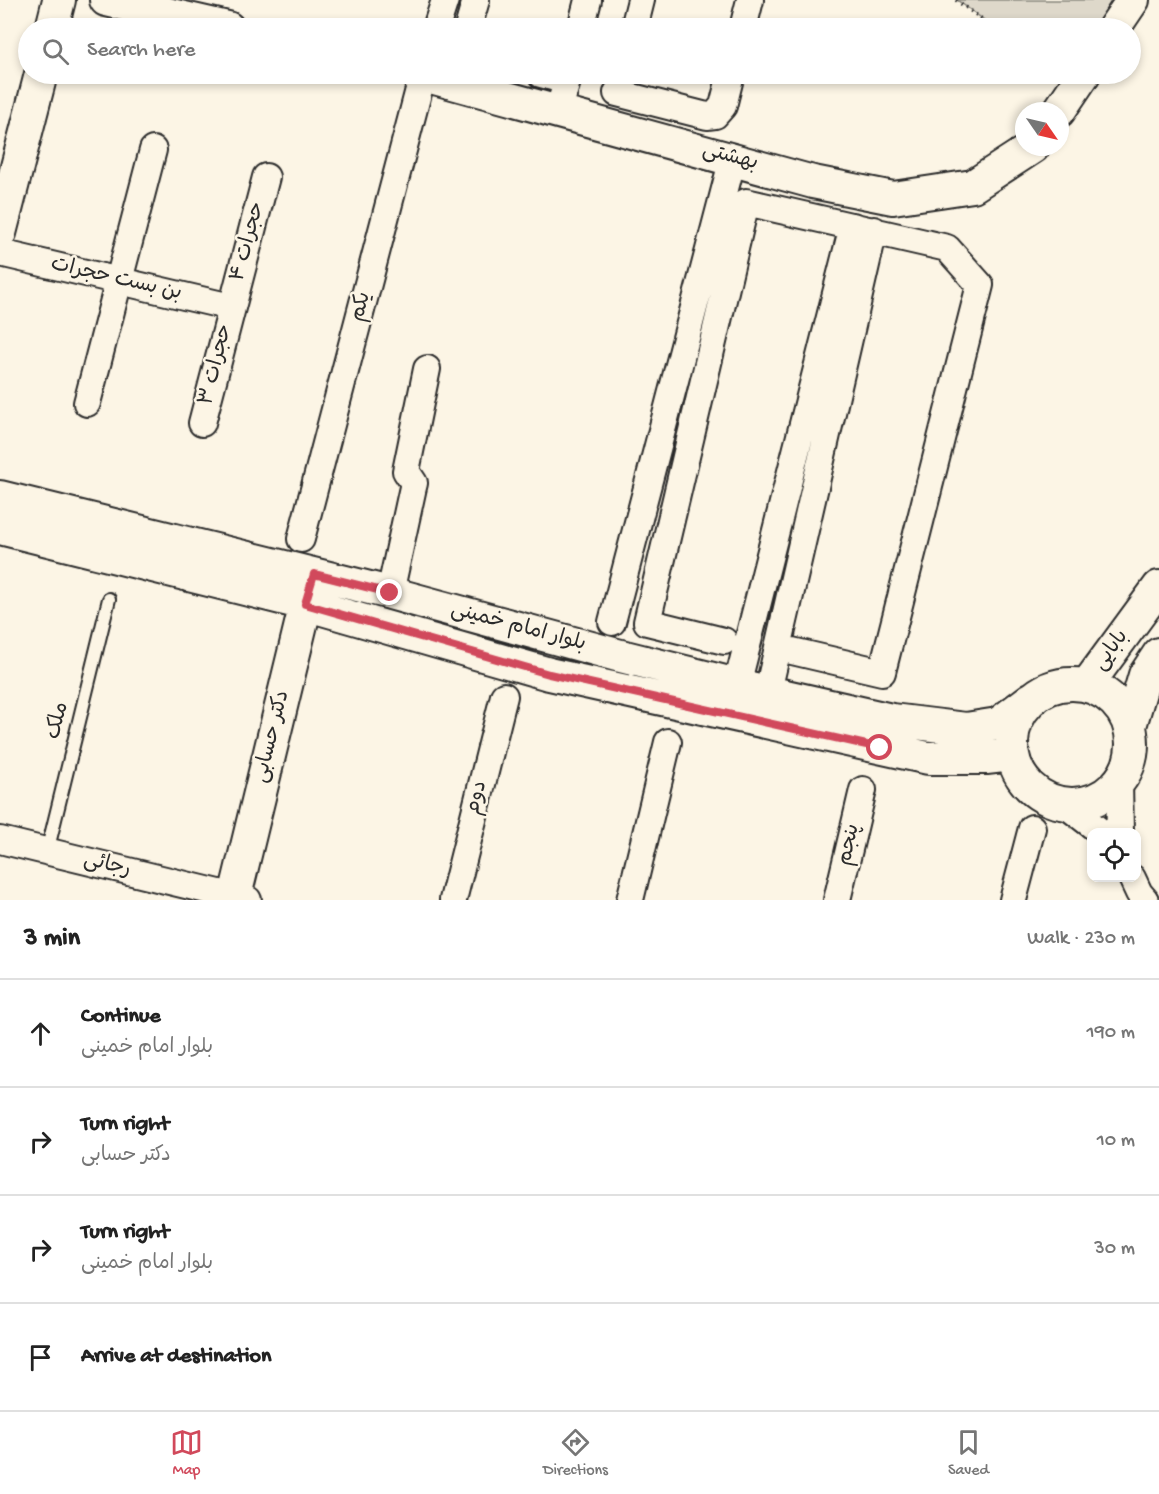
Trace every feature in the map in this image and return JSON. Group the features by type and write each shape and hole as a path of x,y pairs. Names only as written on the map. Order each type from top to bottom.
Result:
{"street":[{"path":"54,18 59,0"},
{"path":"106,0 184,18"},
{"path":"439,18 445,0"},
{"path":"471,18 476,0"},
{"path":"584,18 588,0"},
{"path":"636,18 641,0"},
{"path":"746,18 750,0"},
{"path":"1121,18 1133,0"},
{"path":"0,233 37,84"},
{"name":"یکم","path":"301,539 419,84"},
{"name":"بهشتی","path":"457,84 558,113 733,158 813,182 893,198 973,186 1019,156"},
{"path":"558,113 566,84"},
{"path":"609,126 620,84"},
{"path":"623,84 707,116 716,115 723,106 728,84"},
{"path":"1065,102 1077,84"},
{"path":"87,403 153,150"},
{"path":"612,622 733,158"},
{"name":"حجرات ۴","path":"231,307 266,177"},
{"path":"724,641 647,622 746,202 947,248 980,285 882,672 792,651"},
{"path":"737,685 863,228"},
{"path":"768,691 863,228"},
{"name":"بن بست حجرات","path":"0,253 231,307"},
{"name":"حجرات ۳","path":"202,423 231,307"},
{"path":"390,593 414,483 406,471 427,369"},
{"name":"بلوار امام خمینی","path":"0,497 309,589 549,674 928,758 986,758 1012,755"},
{"name":"بلوار امام خمینی","path":"0,528 309,589 390,593 617,655 892,720 966,729 998,724 1031,699"},
{"name":"بابایی","path":"1087,685 1159,587"},
{"name":"دکتر حسابی","path":"239,899 309,589"},
{"name":"بابایی","path":"1130,726 1145,675 1159,654"},
{"path":"1067,684 1087,685 1106,694 1121,708 1130,726 1132,746 1129,765 1119,783 1104,796 1086,803 1066,805 1047,800 1031,789 1019,773 1012,755 1012,734 1019,715 1031,699 1048,688 1067,684"},
{"name":"دوم","path":"453,900 504,696"},
{"path":"630,900 668,742"},
{"path":"1119,783 1120,828"},
{"name":"پنجم","path":"837,900 862,790"},
{"path":"1066,805 1096,828"},
{"path":"1013,900 1032,828"},
{"name":"رجائی","path":"0,840 239,899"},
{"path":"1134,882 1145,900"}],"lane":[{"name":"ملک","path":"47,852 109,599"}],"path":[{"path":"956,0 980,18"}],"shaded area":[{"path":"957,0 1115,0 1102,18 981,18"}],"route":[{"path":"390,593 314,574 305,604 549,674 880,748"}]}
